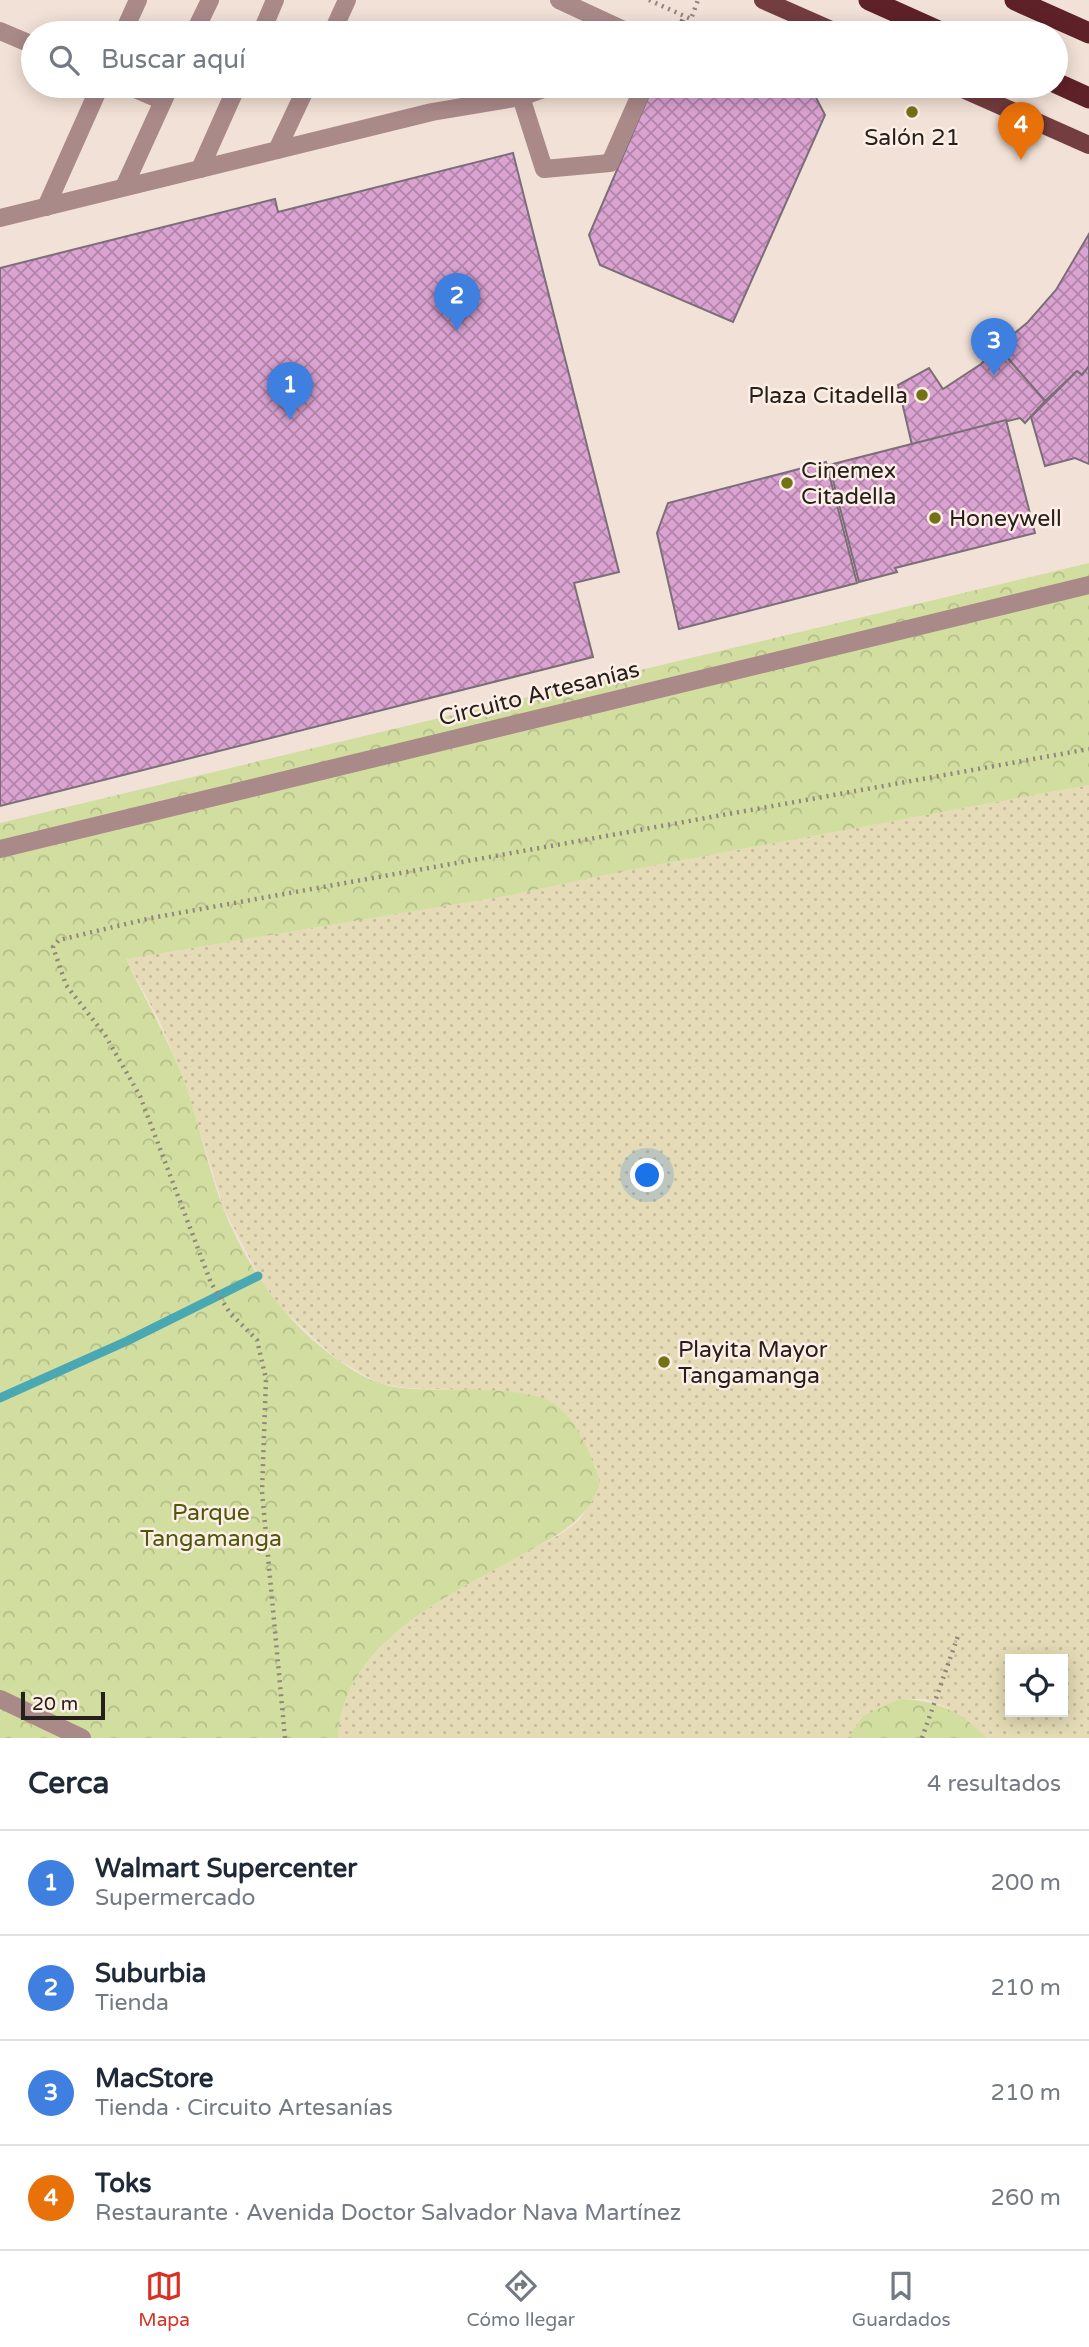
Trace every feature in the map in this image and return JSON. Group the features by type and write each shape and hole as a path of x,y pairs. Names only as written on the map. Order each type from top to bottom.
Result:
{"highway":[{"path":"869,0 916,21"},
{"path":"1014,0 1062,21"},
{"path":"1068,24 1089,33"},
{"path":"1068,88 1089,98"}],"main road":[{"path":"763,0 811,21"},
{"path":"983,98 1089,145"}],"street":[{"path":"128,21 138,0"},
{"path":"200,21 210,0"},
{"path":"337,21 347,0"},
{"path":"559,0 604,21"},
{"path":"265,21 272,3"},
{"path":"0,31 21,40"},
{"path":"46,207 95,98"},
{"path":"124,187 165,98"},
{"path":"200,169 232,98"},
{"path":"277,150 301,98"},
{"path":"0,218 432,112 515,98"},
{"path":"521,98 544,169 610,163 639,98"},
{"name":"Circuito Artesanías","path":"0,849 1089,585"},
{"path":"0,1699 82,1738"}],"path":[{"path":"649,0 691,19 698,0"},
{"path":"285,1738 262,1492 266,1379 257,1340 230,1313 211,1283 140,1096 105,1035 66,985 53,947 59,940 151,918 1089,749"},
{"path":"922,1738 958,1636"}],"sand":[{"path":"1089,785 1089,1738 986,1738 948,1708 926,1699 900,1699 848,1738 338,1738 345,1704 360,1673 381,1647 408,1623 438,1602 573,1526 585,1510 596,1468 577,1433 544,1399 493,1391 409,1388 380,1384 337,1359 281,1308 261,1280 224,1209 184,1080 160,1022 126,959 511,895 629,870"}],"green space":[{"name":"Parque Tangamanga","path":"1089,563 1089,785 629,870 511,895 126,959 183,1078 218,1194 232,1229 252,1267 290,1318 337,1359 362,1375 389,1386 522,1393 556,1405 577,1430 600,1482 588,1506 570,1525 435,1604 406,1624 380,1648 359,1674 344,1704 338,1738 0,1738 0,823"},
{"path":"900,1699 925,1702 947,1709 967,1721 986,1738 848,1738 863,1716"}],"building":[{"path":"648,98 816,98 825,115 733,322 600,265 589,235"},
{"path":"513,153 619,572 574,583 593,657 0,806 0,268 275,199 278,212"},
{"path":"1089,234 1089,366 1082,375 1077,371 1045,401 998,347 1028,322 1056,290"},
{"path":"998,347 1045,401 1025,423 1020,418 912,445 898,385 929,368 943,389 981,364"},
{"path":"1089,366 1089,464 1075,458 1045,466 1031,417 1077,371 1082,375"},
{"path":"1006,420 1035,533 895,568 897,572 859,582 829,465"},
{"path":"826,462 857,583 679,629 657,533 668,503"}],"waterway":[{"path":"0,1398 127,1341 258,1276"}],"place":[{"name":"Salón 21","path":"912,112"},
{"name":"Toks","path":"1021,160"},
{"name":"Suburbia","path":"457,331"},
{"name":"MacStore","path":"994,376"},
{"name":"Plaza Citadella","path":"922,395"},
{"name":"Walmart Supercenter","path":"290,420"},
{"name":"Cinemex Citadella","path":"787,483"},
{"name":"Honeywell","path":"935,518"},
{"name":"Playita Mayor Tangamanga","path":"664,1362"}]}
